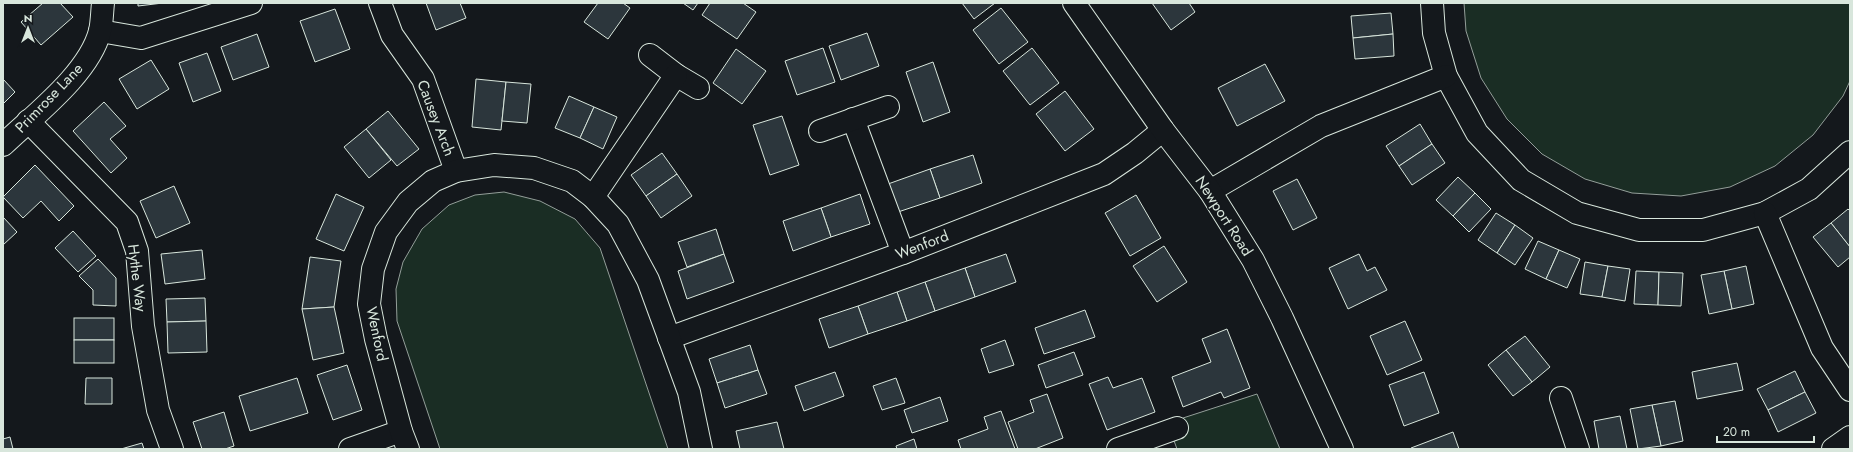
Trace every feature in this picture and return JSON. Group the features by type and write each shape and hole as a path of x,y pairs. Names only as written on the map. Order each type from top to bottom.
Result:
{"street":[{"name":"Primrose Lane","path":"3,145 70,81 87,59 100,31 103,3"},
{"path":"100,31 141,38 251,3"},
{"name":"Causey Arch","path":"380,3 392,35 423,79 456,171"},
{"path":"1432,3 1434,33 1446,76 1476,133 1521,180 1577,213 1639,230 1703,230 1765,213 1809,189 1850,152"},
{"name":"Newport Road","path":"1077,4 1163,130 1210,191 1253,260 1285,325 1342,449"},
{"path":"650,56 676,75 698,88"},
{"path":"593,197 676,75"},
{"path":"1210,191 1321,126 1446,76"},
{"path":"820,131 888,107"},
{"path":"852,119 903,253"},
{"name":"Hythe Way","path":"28,121 127,222 137,251 143,326 158,410 172,449"},
{"name":"Wenford","path":"670,338 903,253 1104,174 1135,153 1163,130"},
{"name":"Wenford","path":"350,449 404,440 376,339 369,304 373,270 386,232 408,202 433,181 456,171 494,165 534,168 572,181 593,197 618,224 648,280 670,338 689,392 701,449"},
{"path":"1765,213 1822,348 1850,390"},
{"path":"1561,398 1578,449"},
{"path":"1118,449 1177,428"},
{"path":"1833,449 1850,437"}],"green space":[{"path":"1464,3 1850,3 1850,81 1843,96 1813,135 1775,166 1730,187 1681,196 1632,193 1585,179 1542,154 1507,119 1481,78 1466,31"},
{"path":"504,192 540,201 575,219 600,248 668,449 440,449 397,321 396,289 403,262 422,229 449,205 475,195"},
{"path":"1257,394 1280,449 1177,449 1173,438 1183,418"}],"building":[{"path":"43,3 60,3 73,17 41,45 21,22"},
{"path":"138,3 163,3 138,6"},
{"path":"426,3 460,3 466,18 436,30"},
{"path":"598,3 623,3 630,8 608,39 584,22"},
{"path":"683,3 698,3 693,10"},
{"path":"710,3 743,3 756,12 737,39 702,15"},
{"path":"962,3 995,3 974,19"},
{"path":"1152,3 1189,3 1195,12 1171,30"},
{"path":"1001,8 1028,42 999,64 973,30"},
{"path":"335,9 350,49 315,62 300,21"},
{"path":"1391,13 1393,34 1353,38 1351,16"},
{"path":"867,33 879,66 841,80 829,46"},
{"path":"257,34 269,67 233,80 221,47"},
{"path":"1393,34 1394,56 1355,59 1353,38"},
{"path":"823,48 835,82 797,95 785,61"},
{"path":"1032,48 1059,83 1030,105 1003,71"},
{"path":"736,49 766,71 742,104 713,83"},
{"path":"207,53 221,91 193,102 179,63"},
{"path":"151,60 169,89 137,109 119,79"},
{"path":"933,62 950,112 923,122 906,72"},
{"path":"1265,64 1285,101 1237,126 1218,88"},
{"path":"3,79 15,92 3,104"},
{"path":"476,79 506,82 501,130 472,127"},
{"path":"506,82 531,84 527,123 502,121"},
{"path":"1065,91 1094,129 1065,151 1036,114"},
{"path":"569,96 594,107 580,138 555,128"},
{"path":"104,102 126,126 110,139 127,158 111,173 73,131"},
{"path":"594,107 617,117 603,149 580,138"},
{"path":"388,111 419,149 397,166 366,129"},
{"path":"782,116 799,165 770,175 753,125"},
{"path":"1420,124 1432,144 1399,166 1386,146"},
{"path":"366,129 391,160 369,178 344,147"},
{"path":"1432,144 1445,163 1412,185 1399,166"},
{"path":"662,153 677,174 646,196 631,175"},
{"path":"973,155 982,183 940,198 930,169"},
{"path":"35,165 74,206 59,221 41,201 23,218 3,197"},
{"path":"930,169 940,198 898,212 888,184"},
{"path":"677,174 692,196 661,218 646,196"},
{"path":"1458,177 1475,193 1453,216 1436,200"},
{"path":"1297,179 1317,218 1293,230 1273,191"},
{"path":"174,186 190,223 156,238 140,201"},
{"path":"1475,193 1491,209 1469,232 1453,216"},
{"path":"336,194 364,207 344,251 316,239"},
{"path":"860,194 870,224 831,237 821,208"},
{"path":"1136,195 1161,238 1130,256 1105,213"},
{"path":"821,208 831,237 793,251 783,221"},
{"path":"1848,209 1850,211 1850,247 1831,223"},
{"path":"1496,213 1515,225 1497,253 1478,240"},
{"path":"3,217 17,232 3,245"},
{"path":"1831,223 1850,247 1850,257 1838,267 1813,237"},
{"path":"1515,225 1533,238 1515,265 1497,253"},
{"path":"716,229 724,254 687,267 678,242"},
{"path":"73,231 96,256 78,272 55,248"},
{"path":"1538,241 1559,250 1546,279 1525,269"},
{"path":"1164,246 1187,282 1157,302 1133,266"},
{"path":"202,250 205,279 165,284 161,254"},
{"path":"1559,250 1580,259 1567,288 1546,279"},
{"path":"724,254 734,282 687,299 678,271"},
{"path":"1006,254 1016,282 975,297 965,268"},
{"path":"1359,254 1367,271 1375,267 1387,290 1348,309 1329,268"},
{"path":"310,257 341,261 334,307 302,309"},
{"path":"98,259 116,278 116,306 93,305 93,290 79,276"},
{"path":"1585,262 1608,266 1602,297 1580,294"},
{"path":"1608,266 1630,269 1625,301 1602,297"},
{"path":"1746,266 1754,304 1732,309 1724,271"},
{"path":"965,268 975,297 935,311 925,282"},
{"path":"1636,271 1659,272 1658,305 1634,304"},
{"path":"1724,271 1732,309 1709,314 1701,275"},
{"path":"1659,272 1683,273 1681,306 1658,305"},
{"path":"925,282 935,311 907,321 897,292"},
{"path":"897,292 907,321 868,334 858,306"},
{"path":"205,298 206,321 167,322 166,299"},
{"path":"858,306 868,334 829,348 819,319"},
{"path":"334,307 344,353 313,360 302,309"},
{"path":"1085,310 1095,337 1044,354 1035,328"},
{"path":"74,318 114,318 114,340 74,340"},
{"path":"206,321 207,352 168,353 167,322"},
{"path":"1405,321 1422,360 1387,375 1370,336"},
{"path":"1227,329 1250,388 1224,398 1221,392 1183,407 1172,377 1211,362 1202,339"},
{"path":"1525,336 1550,367 1532,382 1506,350"},
{"path":"74,340 114,340 114,363 74,363"},
{"path":"1005,340 1014,365 989,373 981,349"},
{"path":"750,345 758,370 717,383 709,359"},
{"path":"1506,350 1532,382 1513,396 1488,365"},
{"path":"1074,352 1083,375 1046,388 1038,365"},
{"path":"1737,363 1743,390 1697,399 1692,372"},
{"path":"347,365 362,410 333,420 317,375"},
{"path":"758,370 767,394 725,408 717,383"},
{"path":"1795,371 1805,392 1768,410 1757,389"},
{"path":"835,372 844,396 804,411 795,386"},
{"path":"1424,372 1439,413 1404,426 1389,385"},
{"path":"1108,377 1113,388 1142,378 1155,412 1107,430 1089,384"},
{"path":"86,378 112,378 112,404 85,404"},
{"path":"297,378 308,413 250,431 239,396"},
{"path":"896,378 905,403 882,410 873,386"},
{"path":"1805,392 1816,413 1778,432 1768,410"},
{"path":"1047,394 1063,438 1035,449 1018,449 1008,422 1034,412 1030,400"},
{"path":"940,397 948,421 912,433 904,410"},
{"path":"1675,401 1683,441 1661,446 1652,405"},
{"path":"1652,405 1661,446 1638,449 1630,409"},
{"path":"1001,411 1015,449 961,449 958,440 988,429 984,417"},
{"path":"224,412 234,446 225,449 202,449 193,422"},
{"path":"1620,416 1627,449 1599,449 1594,421"},
{"path":"777,422 784,449 740,449 736,431"},
{"path":"1453,432 1459,449 1411,449 1411,448"},
{"path":"10,437 13,449 3,449 3,439"},
{"path":"914,439 917,449 897,449 896,446"},
{"path":"142,443 144,449 121,449"}]}
